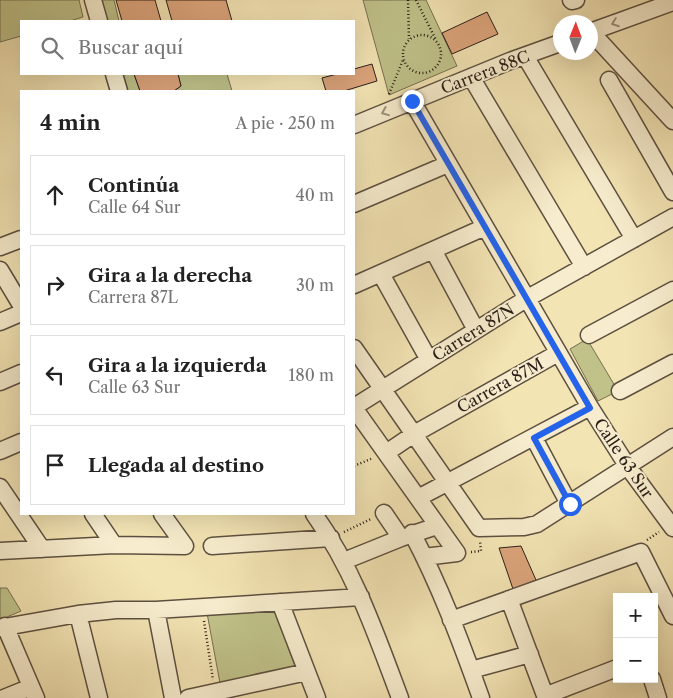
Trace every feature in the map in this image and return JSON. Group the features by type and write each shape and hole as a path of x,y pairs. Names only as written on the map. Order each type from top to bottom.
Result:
{"street":[{"path":"93,0 99,20"},
{"path":"571,0 576,0"},
{"path":"598,29 673,2"},
{"path":"598,39 671,116"},
{"name":"Carrera 88C","path":"355,125 553,46"},
{"path":"525,56 634,239"},
{"path":"114,75 119,90"},
{"path":"471,77 584,266"},
{"path":"609,80 673,192"},
{"name":"Calle 63 Sur","path":"412,101 590,408 628,467 672,527"},
{"path":"355,204 448,164"},
{"name":"Carrera 87N","path":"355,406 526,299 673,217"},
{"path":"355,281 381,274 485,228"},
{"path":"0,247 20,239"},
{"path":"433,250 476,330"},
{"path":"0,270 20,303"},
{"path":"381,274 429,360"},
{"path":"589,335 673,290"},
{"path":"0,322 20,313"},
{"path":"355,349 479,528 537,524 673,437"},
{"name":"Carrera 87M","path":"386,453 414,434 558,353"},
{"path":"620,391 673,363"},
{"path":"0,382 20,374"},
{"path":"355,408 457,553 424,557"},
{"path":"418,498 590,408"},
{"path":"534,438 570,504"},
{"path":"0,451 20,442"},
{"path":"0,487 42,549"},
{"path":"384,513 424,557 481,698"},
{"path":"94,515 114,545"},
{"path":"0,551 114,545 185,546 163,515"},
{"path":"315,515 344,561 361,597 400,698"},
{"path":"344,561 406,536 437,526"},
{"path":"212,546 331,538"},
{"path":"451,620 641,552 673,616"},
{"path":"4,698 33,692 2,627 78,614 116,610 156,610 361,597"},
{"path":"509,599 546,697 613,670"},
{"path":"280,602 317,698"},
{"path":"156,610 173,698"},
{"path":"78,614 99,698"},
{"path":"471,670 530,654"},
{"path":"188,698 307,672"},
{"path":"653,683 658,698"}],"path":[{"path":"408,0 410,39"},
{"path":"403,60 410,70 416,73 429,73 439,64 441,58 439,46 416,0"},
{"path":"381,114 403,60 403,49 410,39 415,36 426,36 436,41 439,46"},
{"path":"355,466 386,453"},
{"path":"641,552 643,544 648,538 672,527"},
{"path":"202,607 215,692"}],"green space":[{"path":"0,0 79,0 83,17 73,20 20,20 20,36 0,42"},
{"path":"99,0 114,0 119,20 105,20"},
{"path":"363,0 426,0 457,66 389,95"},
{"path":"121,75 134,75 140,90 126,90"},
{"path":"178,75 227,75 232,90 175,90 181,86"},
{"path":"587,339 618,391 598,401 570,349"},
{"path":"0,588 7,588 21,611 0,620"},
{"path":"274,608 295,666 220,683 207,613"}],"building":[{"path":"116,0 155,0 161,20 122,20"},
{"path":"166,0 226,0 232,20 172,20"},
{"path":"487,12 498,34 452,54 442,33"},
{"path":"372,64 377,81 347,90 326,90 322,78 333,75 355,75 355,69"},
{"path":"134,75 178,75 181,86 175,90 140,90"},
{"path":"521,546 536,580 513,589 499,548"}],"route":[{"path":"412,101 590,408 534,438 570,504"}]}
